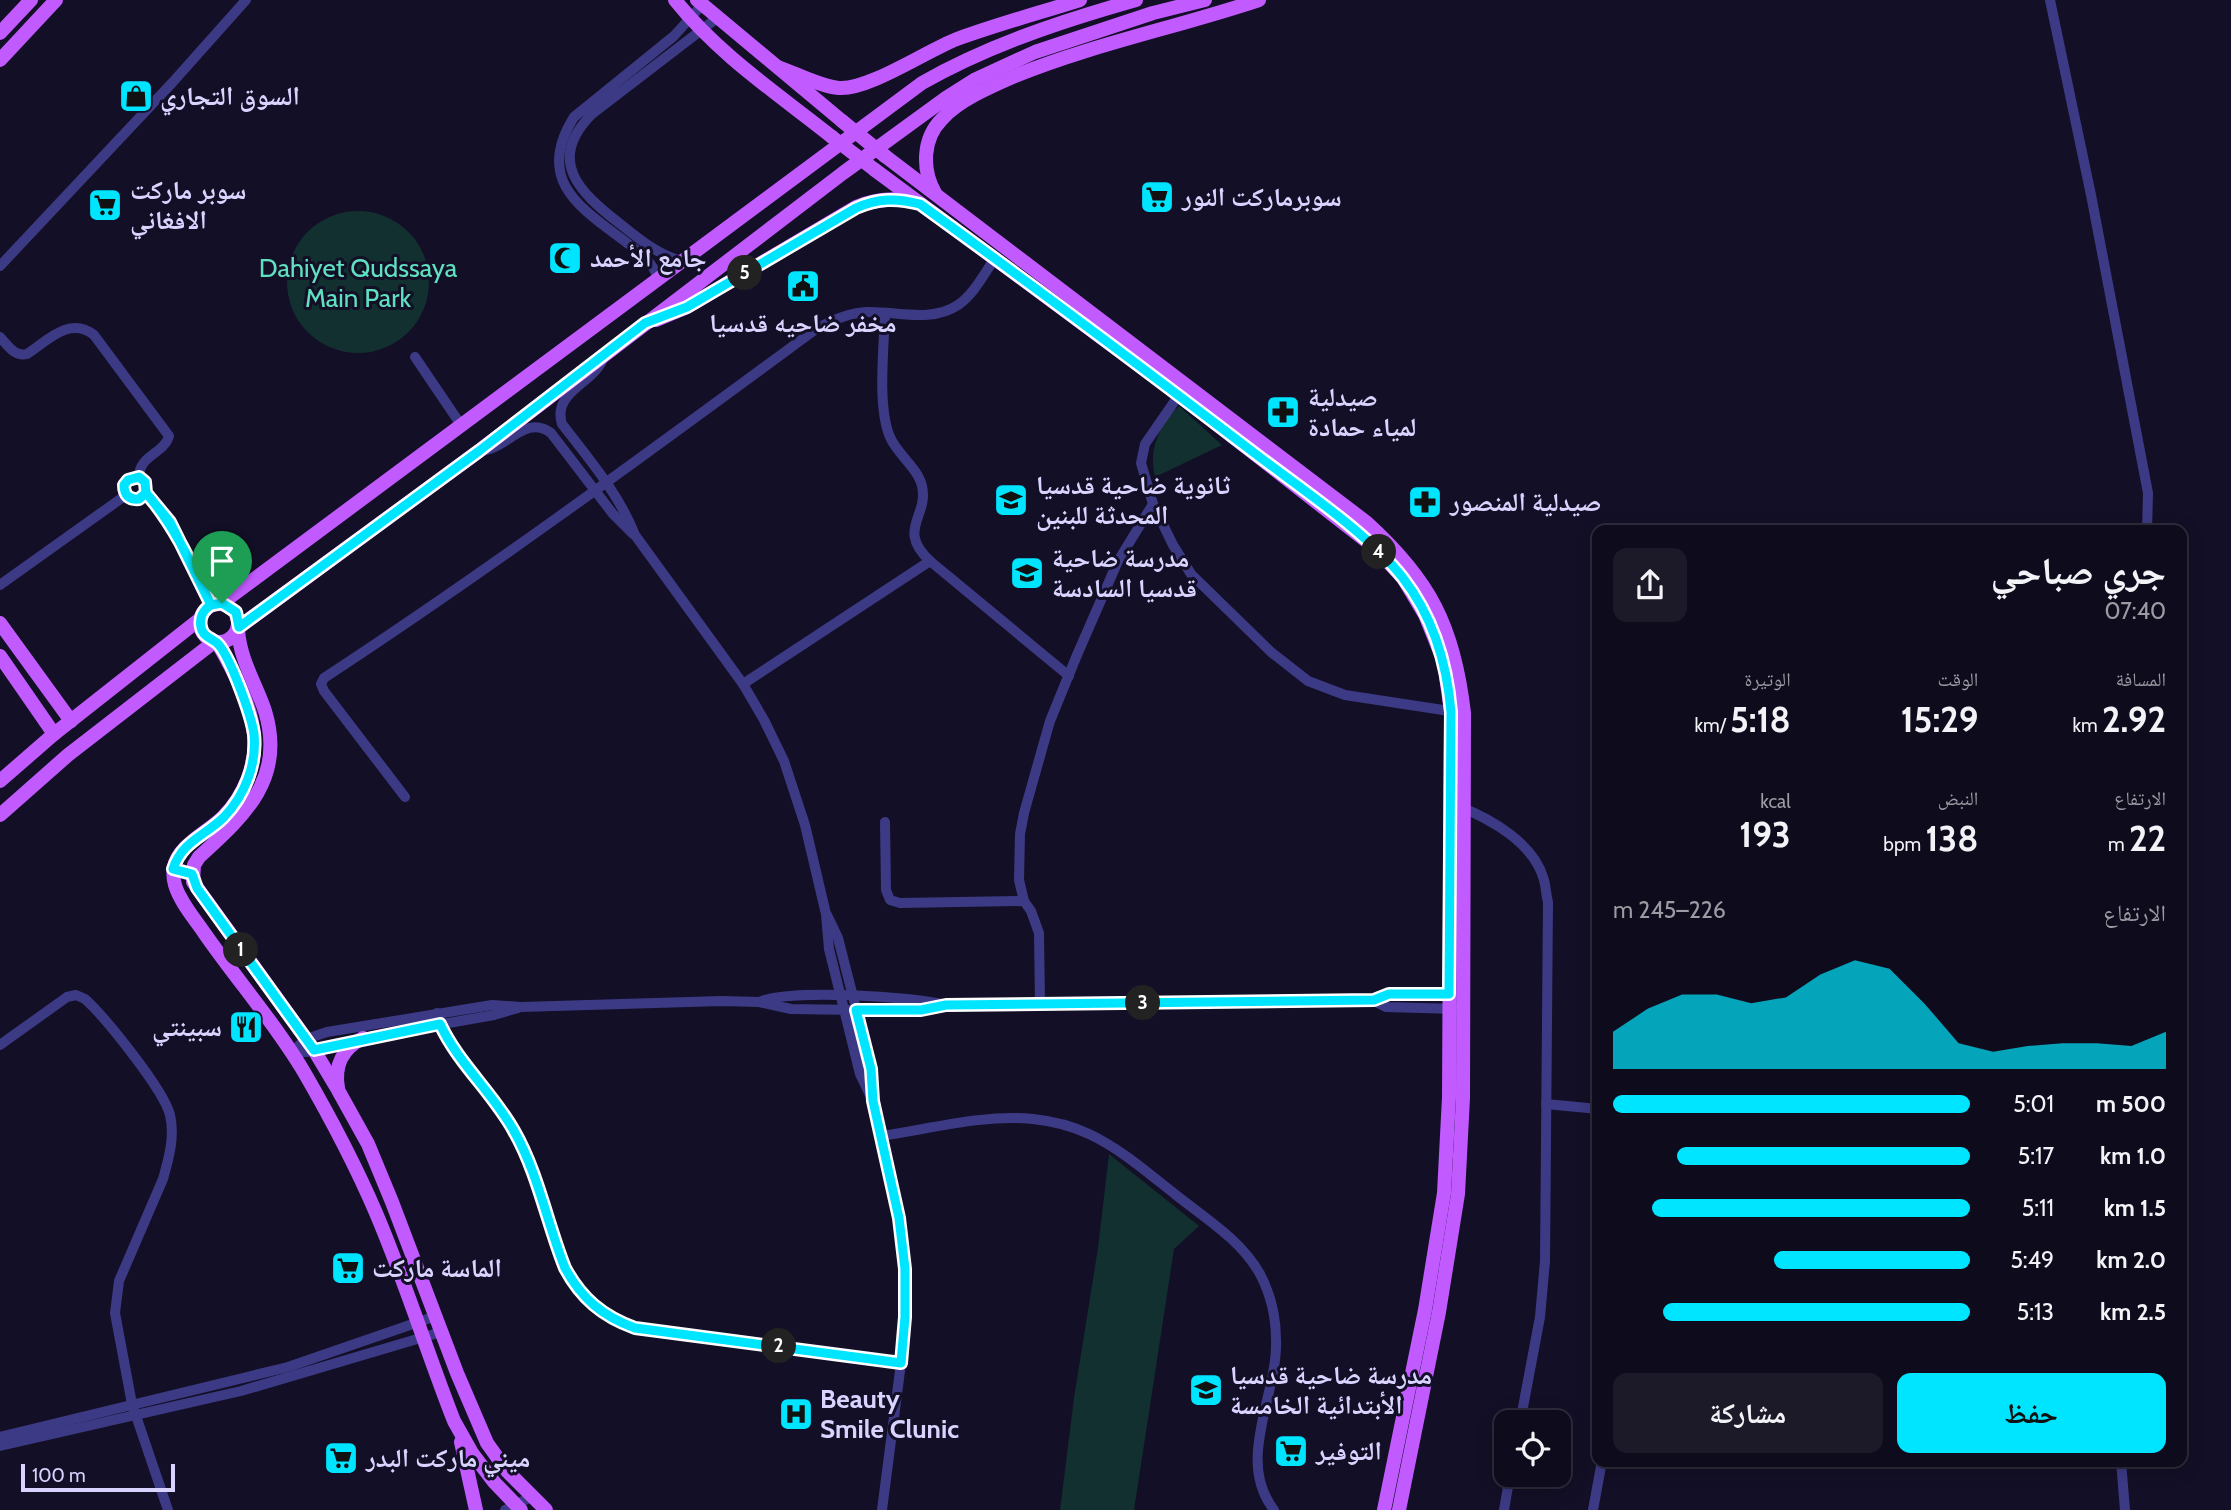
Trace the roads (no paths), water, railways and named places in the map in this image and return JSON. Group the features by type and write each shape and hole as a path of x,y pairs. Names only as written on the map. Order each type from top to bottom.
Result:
{"main road":[{"path":"0,33 31,0"},
{"path":"0,60 56,0"},
{"path":"675,0 702,32 832,137 920,204 1182,389"},
{"path":"778,67 831,87 849,88 879,77 954,40 1080,0"},
{"path":"0,781 71,720 200,619 206,608 217,604 684,262 922,83 1001,45 1083,15 1136,0"},
{"path":"0,815 68,755 216,642 225,641 946,97 976,79 1035,52 1153,13 1205,0"},
{"path":"936,194 929,183 926,170 928,143 942,118 981,91 1084,51 1259,0"},
{"path":"700,3 885,156 1182,389 1399,553 1426,588 1448,633 1458,672 1456,1002 1461,1146 1455,1218 1439,1312 1399,1510"},
{"path":"645,323 687,307 868,202 894,199 920,204"},
{"path":"217,604 236,612 243,659 265,711 270,735 269,761 262,785 250,807 199,857 192,874 197,888 310,1045 368,1144 472,1412 487,1443 507,1471 526,1506"},
{"path":"200,619 203,633 216,642 229,666 250,715 254,737 253,759 237,800 223,817 182,849 173,869 176,889 184,904 292,1052 333,1125 370,1200 454,1421 476,1510"},
{"path":"0,623 71,720"},
{"path":"0,656 54,734"},
{"path":"229,666 243,659"},
{"path":"173,869 192,874"},
{"path":"1384,1510 1425,1310 1444,1193 1456,1002"},
{"path":"338,1090 337,1072 342,1055 363,1038"},
{"path":"454,1421 472,1453 494,1482 526,1506"}],"street":[{"path":"0,266 246,0"},
{"path":"2050,0 2091,195 2148,493 2147,525"},
{"path":"684,262 666,257 650,248 589,199 575,180 570,151 582,124 690,19 700,3"},
{"path":"659,279 649,260 571,197 559,168 559,150 564,133 574,117 702,32 717,18"},
{"path":"405,797 324,691 322,681 594,491 816,329 849,314 932,315 947,311 960,304 971,293 995,258"},
{"path":"885,313 884,419 891,440 922,486 923,494 914,538 921,552 1069,676"},
{"path":"0,337 21,355 27,354 67,328 82,327 94,335 169,436 167,442 142,463 139,477"},
{"path":"604,354 595,372 562,403 559,415 562,424 606,482 635,535 743,684 764,720 795,791 826,914 838,938 850,1010 871,1069 873,1101 899,1218 905,1269 901,1363 882,1510"},
{"path":"415,358 461,425"},
{"path":"1182,389 1142,452 1143,473 1153,504 1191,574 1231,615 1296,673 1320,687 1345,695 1457,712"},
{"path":"551,433 552,426 562,424"},
{"path":"479,451 499,446 528,427 544,428 551,433 618,520 635,535"},
{"path":"146,493 139,499 130,498 124,491 125,482 139,477 145,482 146,493 170,522 217,604"},
{"path":"0,585 126,495"},
{"path":"1040,1004 1039,933 1020,891 1018,855 1024,813 1050,721 1118,561 1153,504"},
{"path":"743,684 930,561"},
{"path":"1457,806 1500,827 1517,841 1534,859 1544,878 1548,902 1544,1289 1522,1410"},
{"path":"886,822 886,890 890,900 900,903 1024,901"},
{"path":"759,1002 783,1008 921,1010 946,1005 1374,1000 1389,994 1456,1002"},
{"path":"0,1045 61,1000 76,995 85,999 154,1083 167,1107 172,1129 168,1161 163,1179 119,1281 116,1297 118,1330 132,1404 168,1510"},
{"path":"292,1052 310,1045 363,1038 492,1005 521,1007 629,1002 759,1002 783,996 921,1000 946,1005"},
{"path":"310,1045 327,1032 439,1018"},
{"path":"439,1018 449,1040 514,1131 531,1168 565,1268 579,1291 600,1311 635,1328 653,1332 901,1363"},
{"path":"1546,1104 1592,1108"},
{"path":"881,1136 1005,1118 1062,1124 1115,1148 1229,1237 1246,1254 1259,1273 1275,1319 1276,1344 1258,1447 1260,1476 1272,1507 1258,1510"},
{"path":"370,1346 436,1316"},
{"path":"0,1446 191,1403 370,1346 441,1332"},
{"path":"0,1437 188,1391 240,1386"},
{"path":"188,1391 191,1403"},
{"path":"1593,1510 1601,1467"},
{"path":"2122,1467 2126,1491 2125,1510"},
{"path":"1504,1510 1508,1487"}],"place":[{"name":"السوق التجاري","path":"136,96"},
{"name":"سوبرماركت النور","path":"1157,197"},
{"name":"سوبر ماركت الافغاني","path":"105,205"},
{"name":"جامع الأحمد","path":"565,258"},
{"name":"مخفر ضاحيه قدسيا","path":"803,286"},
{"name":"صيدلية لمياء حمادة","path":"1283,412"},
{"name":"ثانوية ضاحية قدسيا المحدثة للبنين","path":"1011,500"},
{"name":"صيدلية المنصور","path":"1425,502"},
{"name":"مدرسة ضاحية قدسيا السادسة","path":"1027,573"},
{"name":"سبينتي","path":"246,1027"},
{"name":"الماسة ماركت","path":"348,1268"},
{"name":"مدرسة ضاحية قدسيا الأبتدائية الخامسة","path":"1206,1390"},
{"name":"Beauty Smile Clunic","path":"796,1414"},
{"name":"التوفير","path":"1291,1451"},
{"name":"ميني ماركت البدر","path":"341,1458"}],"park label":[{"name":"Dahiyet Qudssaya Main Park","path":"358,283"}]}
